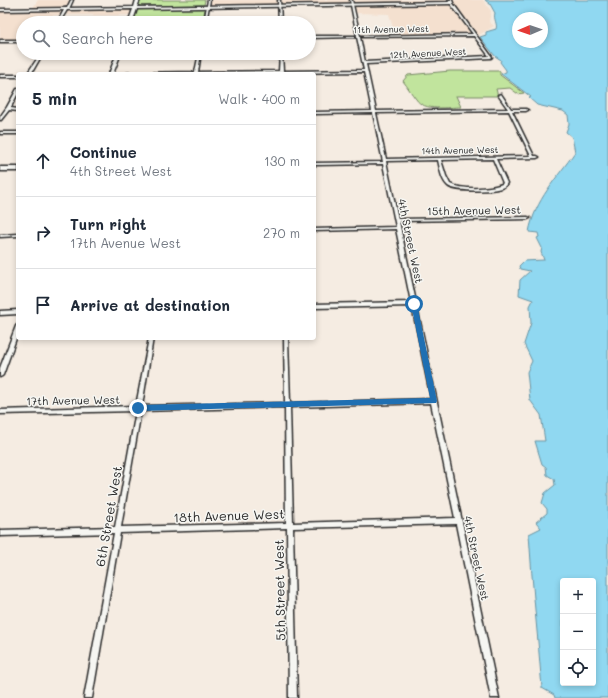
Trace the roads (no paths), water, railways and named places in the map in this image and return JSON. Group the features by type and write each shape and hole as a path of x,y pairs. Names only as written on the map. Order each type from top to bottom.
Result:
{"street":[{"path":"62,16 72,0"},
{"path":"132,16 138,0"},
{"path":"206,16 209,0"},
{"path":"279,0 280,16"},
{"path":"0,10 279,6 351,2 450,2 474,35"},
{"name":"4th Street West","path":"351,2 495,698"},
{"name":"11th Avenue West","path":"316,37 474,35"},
{"name":"12th Avenue West","path":"364,63 491,57 474,35"},
{"path":"0,41 16,41"},
{"path":"30,72 38,60"},
{"path":"112,72 116,60"},
{"path":"196,72 199,60"},
{"path":"281,60 281,72"},
{"path":"316,72 365,71"},
{"path":"0,76 16,76"},
{"path":"0,119 16,94"},
{"path":"500,95 510,110"},
{"path":"9,107 16,109"},
{"name":"14th Avenue West","path":"316,164 535,157 510,110"},
{"path":"316,113 526,110"},
{"path":"0,133 16,133"},
{"path":"439,159 447,182 460,189 496,188 504,185 505,183 494,158"},
{"path":"0,169 16,169"},
{"name":"15th Avenue West","path":"396,220 528,218"},
{"path":"316,230 398,228"},
{"path":"0,236 16,235"},
{"path":"316,306 414,304"},
{"path":"0,313 16,312"},
{"path":"0,375 16,331"},
{"name":"6th Street West","path":"88,698 151,340"},
{"name":"5th Street West","path":"286,340 293,698"},
{"name":"17th Avenue West","path":"0,412 434,401"},
{"name":"18th Avenue West","path":"0,533 459,521"}],"water":[{"path":"485,0 608,0 608,698 555,698 554,695 542,688 529,534 541,528 536,522 547,513 547,509 542,503 545,493 555,485 554,479 547,475 546,467 542,464 535,441 545,441 541,415 530,400 527,372 532,361 524,344 531,323 530,306 533,300 519,295 520,280 530,271 520,269 519,266 524,261 544,260 541,252 542,248 537,238 539,237 538,233 529,232 532,220 541,199 575,152 572,137 566,132 569,124 568,115 563,111 537,105 529,98 531,97 501,74 506,72 506,70 500,62 501,60 495,56 480,37 486,35 486,32 496,29 495,13 490,4"}]}
